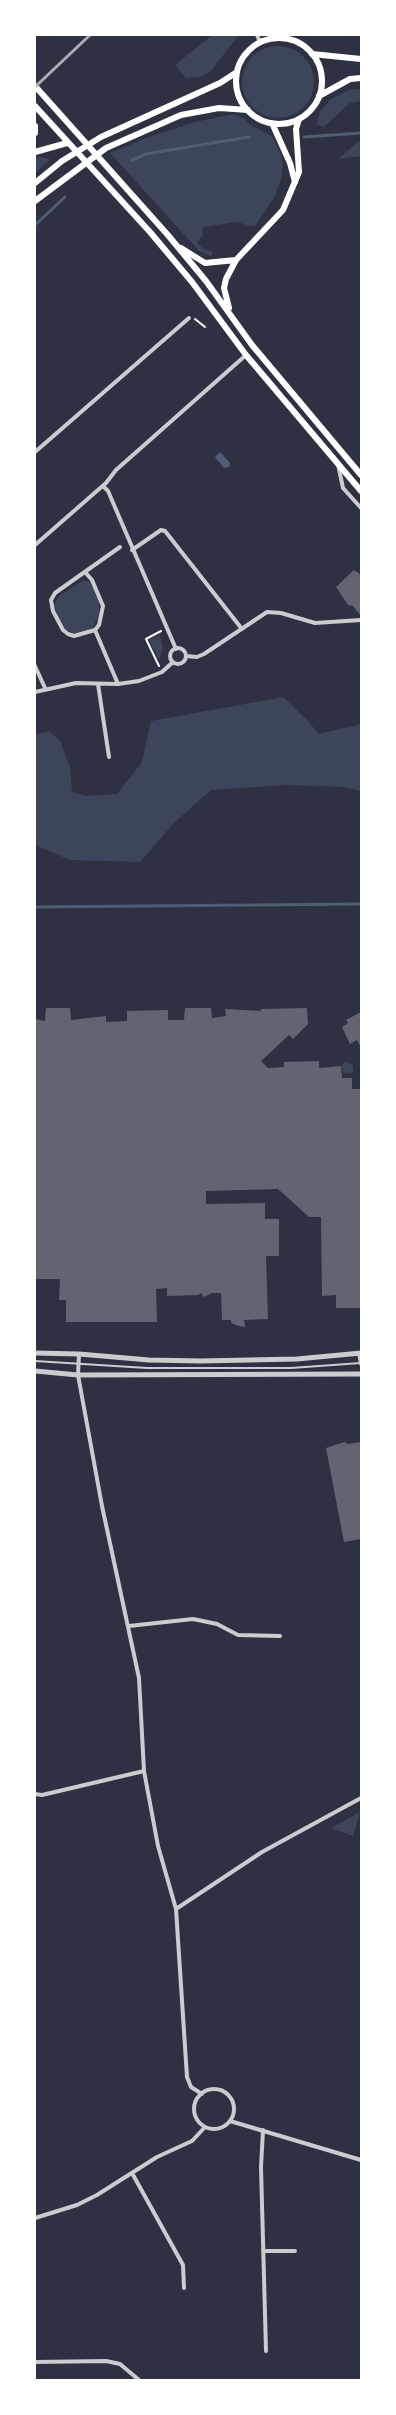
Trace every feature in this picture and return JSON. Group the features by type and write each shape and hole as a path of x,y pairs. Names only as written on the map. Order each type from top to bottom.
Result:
{"main road":[{"path":"282,38 292,40 312,54 321,72 322,84 314,105 299,119 286,123 272,123 255,116 248,110 238,92 237,72 245,54 260,42 282,38"},
{"path":"312,54 361,59"},
{"path":"35,183 62,161 101,137 214,86 237,72"},
{"path":"319,96 350,79 361,78"},
{"path":"35,86 177,245 252,345 361,475"},
{"path":"35,106 150,232 192,282 246,355 361,491"},
{"path":"35,201 106,148 181,115 219,108 248,110"},
{"path":"230,314 224,288 236,260 283,210 299,172 296,129 299,119"},
{"path":"272,123 287,156 295,183"},
{"path":"35,126 35,132"},
{"path":"35,152 67,143"},
{"path":"177,245 205,262 236,260"}],"street":[{"path":"257,35 260,42"},
{"path":"35,452 189,318"},
{"path":"35,545 103,486 116,470 246,355"},
{"path":"338,464 343,488 361,508"},
{"path":"103,486 108,491 176,649"},
{"path":"132,550 160,530 165,531 242,628"},
{"path":"85,572 92,580 103,606 99,625 95,630 74,636 63,630 53,612 51,600 55,593 120,547"},
{"path":"186,656 197,657 263,613 281,613 315,623 361,620"},
{"path":"95,630 118,684"},
{"path":"176,649 182,650 186,656"},
{"path":"176,649 170,656 173,662 181,664 186,656"},
{"path":"35,692 45,688 76,683 118,684 139,682 162,672 173,662"},
{"path":"35,666 45,688"},
{"path":"98,684 109,756"},
{"path":"35,1353 79,1354 149,1360 210,1361 296,1359 360,1353 361,1363"},
{"path":"79,1354 78,1375 102,1506 129,1626 142,1703 144,1771 158,1846 176,1909 187,2077 191,2087 202,2094"},
{"path":"35,1371 78,1375 361,1374"},
{"path":"129,1626 193,1619 217,1624 238,1635 280,1636"},
{"path":"35,1794 144,1771"},
{"path":"176,1909 262,1852 361,1798"},
{"path":"210,2090 218,2090 232,2100 234,2109 230,2121 218,2129 205,2127 199,2123 194,2111 195,2104 202,2094 210,2090"},
{"path":"230,2121 361,2160"},
{"path":"35,2218 77,2205 157,2157 192,2141 205,2127"},
{"path":"263,2130 261,2167 266,2351"},
{"path":"132,2173 183,2265 184,2288"},
{"path":"263,2251 295,2251"},
{"path":"35,2362 106,2361 120,2364 139,2380"}],"lane":[{"path":"35,1361 147,1368 291,1368 361,1363"}],"path":[{"path":"189,318 195,319 205,327"},
{"path":"162,672 146,638 166,629"}],"shaded area":[{"path":"212,35 239,35 210,72 201,77 186,78 175,65"},
{"path":"271,46 285,46 304,56 314,75 314,89 304,108 285,118 271,118 252,108 242,89 242,75 252,56"},
{"path":"361,89 361,101 350,103 324,127 316,124 320,112 330,100 349,90"},
{"path":"233,114 245,119 249,124 272,136 281,155 283,164 282,176 275,196 256,225 250,226 237,222 202,227 203,235 197,242 202,248 212,252 212,257 199,251 110,153 146,138 195,122"},
{"path":"361,141 361,156 338,159 358,142"},
{"path":"39,157 50,159 35,173 35,159"},
{"path":"220,452 230,463 229,467 224,468 215,457"},
{"path":"84,580 92,583 99,599 99,614 93,628 75,634 65,629 54,605 60,595"},
{"path":"160,635 163,648 159,660 149,640"},
{"path":"283,697 319,734 361,724 361,791 343,787 286,785 211,790 174,823 140,862 70,860 35,845 35,735 49,731 60,741 70,767 72,792 86,796 117,794 142,762 151,721"},
{"path":"346,1061 353,1066 353,1073 343,1073 342,1065"},
{"path":"360,1812 353,1836 331,1828"}],"building":[{"path":"354,570 361,575 361,616 353,606 348,605 336,587"},
{"path":"46,1008 70,1008 71,1020 106,1016 106,1022 127,1021 127,1011 168,1010 168,1020 184,1020 185,1008 211,1008 212,1018 226,1016 225,1009 261,1011 261,1009 307,1008 308,1024 293,1039 289,1035 261,1061 268,1068 284,1067 284,1062 319,1061 319,1068 341,1066 342,1078 352,1078 352,1089 361,1089 361,1308 336,1308 336,1295 322,1296 321,1217 309,1217 278,1189 206,1191 206,1204 265,1203 265,1219 279,1219 279,1256 266,1256 268,1319 244,1320 245,1327 239,1326 231,1323 231,1320 222,1320 221,1293 212,1293 204,1297 201,1293 198,1295 167,1296 167,1288 156,1289 157,1322 66,1322 66,1300 59,1300 60,1279 35,1279 35,1019 45,1021"},
{"path":"361,1012 361,1048 357,1040 350,1044 342,1027 348,1023 346,1020"},
{"path":"344,1442 348,1444 361,1442 361,1539 344,1542 326,1448"}],"waterway":[{"path":"304,137 361,133"},
{"path":"132,160 146,154 249,137"},
{"path":"35,225 65,197"},
{"path":"35,907 361,904"}],"railway":[{"path":"35,87 90,35"}]}
